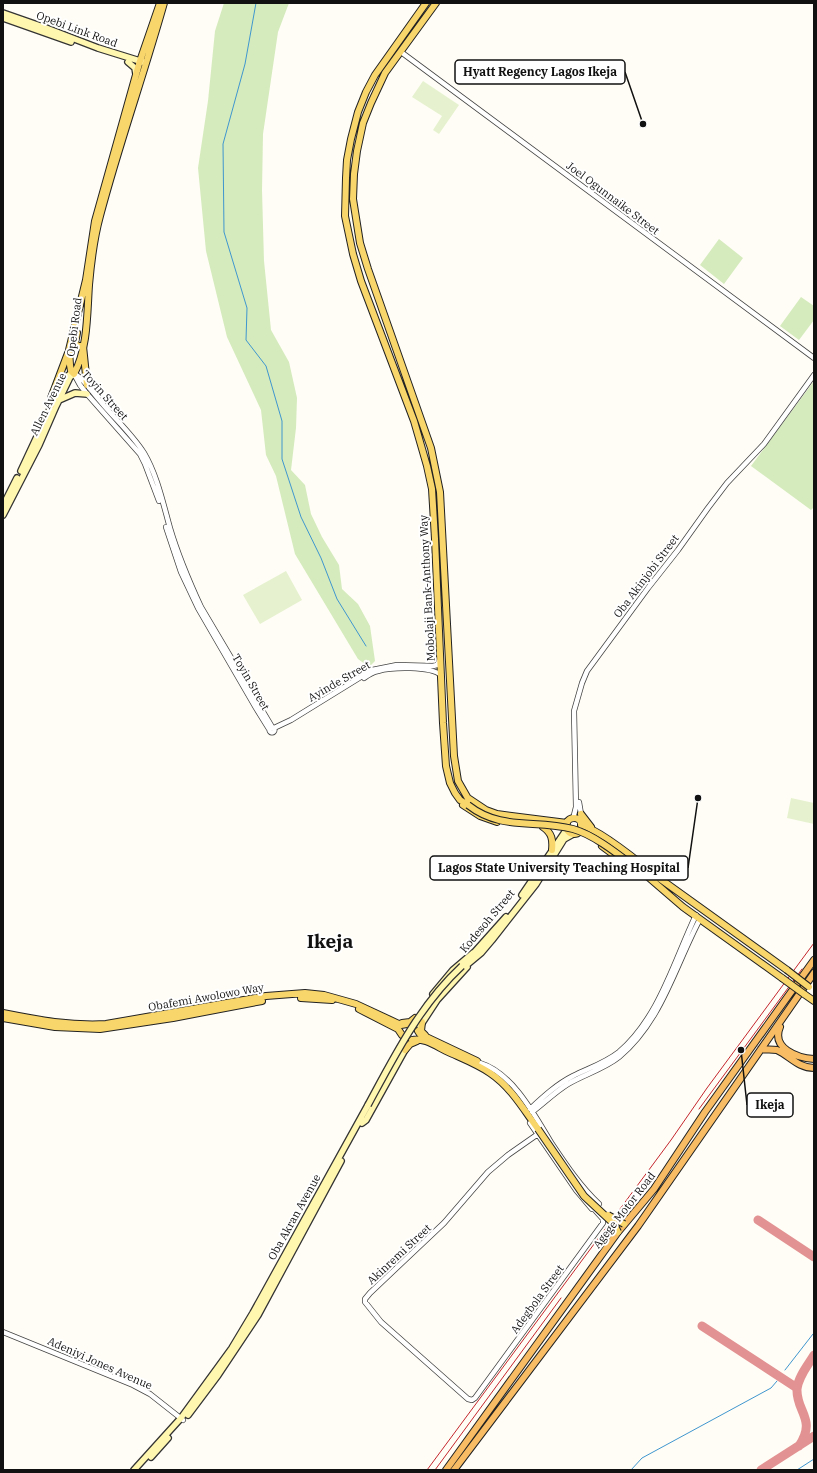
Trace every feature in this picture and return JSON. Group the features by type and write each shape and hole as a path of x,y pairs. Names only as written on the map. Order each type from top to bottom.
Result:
{"highway":[{"name":"Agege Motor Road","path":"446,1470 524,1360 618,1232 654,1188 719,1093 814,960"},
{"name":"Agege Motor Road","path":"454,1470 638,1226 813,975"},
{"path":"785,1017 777,1034 780,1044 796,1055 814,1059"},
{"path":"761,1049 777,1050 799,1064 814,1068"}],"main road":[{"name":"Opebi Road","path":"74,374 70,364 69,350 86,280 95,221 136,74 142,64 144,52 160,3"},
{"name":"Opebi Road","path":"74,374 80,364 83,346 92,264 100,216 142,64 164,3"},
{"name":"Mobolaji Bank-Anthony Way","path":"426,3 372,80 358,112 351,138 346,178 346,224 353,254 368,299 414,421 428,466 435,539 446,766 450,783 460,800 468,801"},
{"name":"Mobolaji Bank-Anthony Way","path":"436,3 385,73 370,103 363,123 355,159 353,199 362,250 429,442 438,474 455,769 458,782 468,801 479,810 496,816 554,823 583,830 600,839 648,875 654,884 814,1001"},
{"name":"Opebi Link Road","path":"3,14 46,28 131,61"},
{"name":"Opebi Link Road","path":"3,18 97,52 142,64"},
{"path":"136,74 135,68 131,61 144,52"},
{"path":"368,299 372,303 376,303 378,300 377,295"},
{"path":"375,316 374,309 376,306 380,307 383,313"},
{"path":"77,320 79,323 76,343 78,346 83,346 86,385"},
{"path":"51,405 51,398 69,350"},
{"name":"Allen Avenue","path":"3,506 34,446 51,405 64,379 70,374 74,374"},
{"name":"Allen Avenue","path":"3,515 39,445 70,377 74,374"},
{"path":"59,400 75,393 87,394"},
{"path":"440,650 448,650"},
{"path":"460,800 473,812 488,820 518,826 567,827"},
{"path":"468,801 497,814 537,819 567,827 569,832 576,833 601,846 654,884"},
{"path":"581,814 593,830"},
{"path":"537,819 540,822 540,827"},
{"path":"567,827 573,819 577,820 581,824 606,838 659,878"},
{"path":"576,833 581,829 581,824"},
{"path":"540,827 549,832 553,839 552,850"},
{"name":"Kodesoh Street","path":"481,950 532,882 567,827"},
{"name":"Kodesoh Street","path":"462,967 504,926 536,884 564,839 576,833"},
{"path":"601,846 602,840 606,838"},
{"name":"Mobolaji Bank-Anthony Way","path":"648,875 659,878 811,989"},
{"path":"359,1124 361,1114 402,1037 402,1030 407,1024 412,1022 453,970 481,950"},
{"path":"359,1124 366,1120 405,1050 412,1040 416,1038 422,1022 437,1000 481,950"},
{"name":"Oba Akran Avenue","path":"138,1470 218,1375 243,1339 258,1315 397,1051 418,1018 445,982 462,967"},
{"path":"432,995 432,999 437,1000"},
{"name":"Obafemi Awolowo Way","path":"3,1013 55,1028 100,1029 288,998 334,999 396,1025 414,1025 418,1031 429,1040"},
{"name":"Obafemi Awolowo Way","path":"3,1018 27,1020"},
{"path":"396,1025 410,1022 415,1018"},
{"path":"422,1022 421,1031 429,1040 477,1064 497,1076 514,1096 586,1194 607,1214 624,1224"},
{"name":"Obafemi Awolowo Way","path":"396,1025 402,1037 407,1040 429,1040"},
{"path":"405,1050 413,1042 429,1040"},
{"path":"388,1064 392,1063 395,1068"},
{"path":"539,1131 576,1186 593,1206 614,1224 618,1232"},
{"name":"Oba Akran Avenue","path":"134,1470 182,1419"}],"street":[{"name":"Joel Ogunnaike Street","path":"400,52 814,358"},
{"name":"Toyin Street","path":"74,374 77,374 136,442 144,454 152,472 176,547 191,587 201,607 272,729"},
{"name":"Toyin Street","path":"74,374 87,394 133,445 142,459 156,492 173,547 191,594 201,615 256,708 272,729"},
{"name":"Oba Akinjobi Street","path":"573,819 576,807 574,711 582,683 593,662 727,483 760,449 814,375"},
{"name":"Ayinde Street","path":"272,729 290,720 372,670 397,665 433,666 440,660"},
{"name":"Ayinde Street","path":"272,729 298,719 368,675 378,671 406,669 434,671 441,675"},
{"path":"576,706 578,790 581,824"},
{"path":"531,1111 565,1081 606,1061 620,1051 631,1039 641,1026 664,988 698,917"},
{"path":"477,1064 490,1067 507,1080 517,1091 581,1186 599,1204 596,1209 592,1209 576,1190 539,1131 512,1095 477,1064"},
{"name":"Akinremi Street","path":"475,1398 472,1400 468,1399 395,1336 368,1307 365,1299 444,1223 488,1172 539,1131"},
{"name":"Adegbola Street","path":"475,1398 601,1226 603,1219 594,1210"},
{"name":"Adeniyi Jones Avenue","path":"3,1332 133,1385 150,1394 182,1419"}],"green space":[{"path":"224,3 289,3 278,32 263,134 262,190 264,261 271,330 289,362 297,398 296,428 291,470 305,485 311,514 322,537 339,565 342,589 358,604 370,626 375,661 369,667 358,659 295,554 276,476 266,455 261,410 227,337 206,251 198,168 208,101 215,31"},
{"path":"423,81 459,105 439,134 433,130 442,116 412,97"},
{"path":"719,239 743,258 724,284 700,265"},
{"path":"801,297 814,306 814,320 799,340 780,326"},
{"path":"814,381 814,507 811,510 751,466"},
{"path":"286,571 302,600 260,624 243,595"},
{"path":"791,798 814,803 814,824 787,818"}],"waterway":[{"path":"256,3 245,64 223,144 224,232 247,308 246,340 266,366 282,421 282,459 301,517 321,558 337,599 366,646"},
{"path":"785,1370 813,1334"},
{"path":"631,1470 642,1458 771,1388 777,1381"},
{"path":"797,1470 814,1459"}],"taxiway":[{"path":"758,1220 814,1257"},
{"path":"702,1326 797,1388"},
{"path":"799,1446 804,1437 806,1422 799,1404 797,1389 801,1376 814,1355"},
{"path":"761,1470 814,1436"}],"railway":[{"path":"427,1470 671,1140 707,1088 814,943"},
{"path":"699,1109 802,969"},
{"path":"435,1470 561,1298"}],"place":[{"name":"Hyatt Regency Lagos Ikeja","path":"643,124"},
{"name":"Lagos State University Teaching Hospital","path":"698,798"},
{"name":"Ikeja","path":"741,1050"}],"district":[{"name":"Ikeja","path":"330,941"}]}
